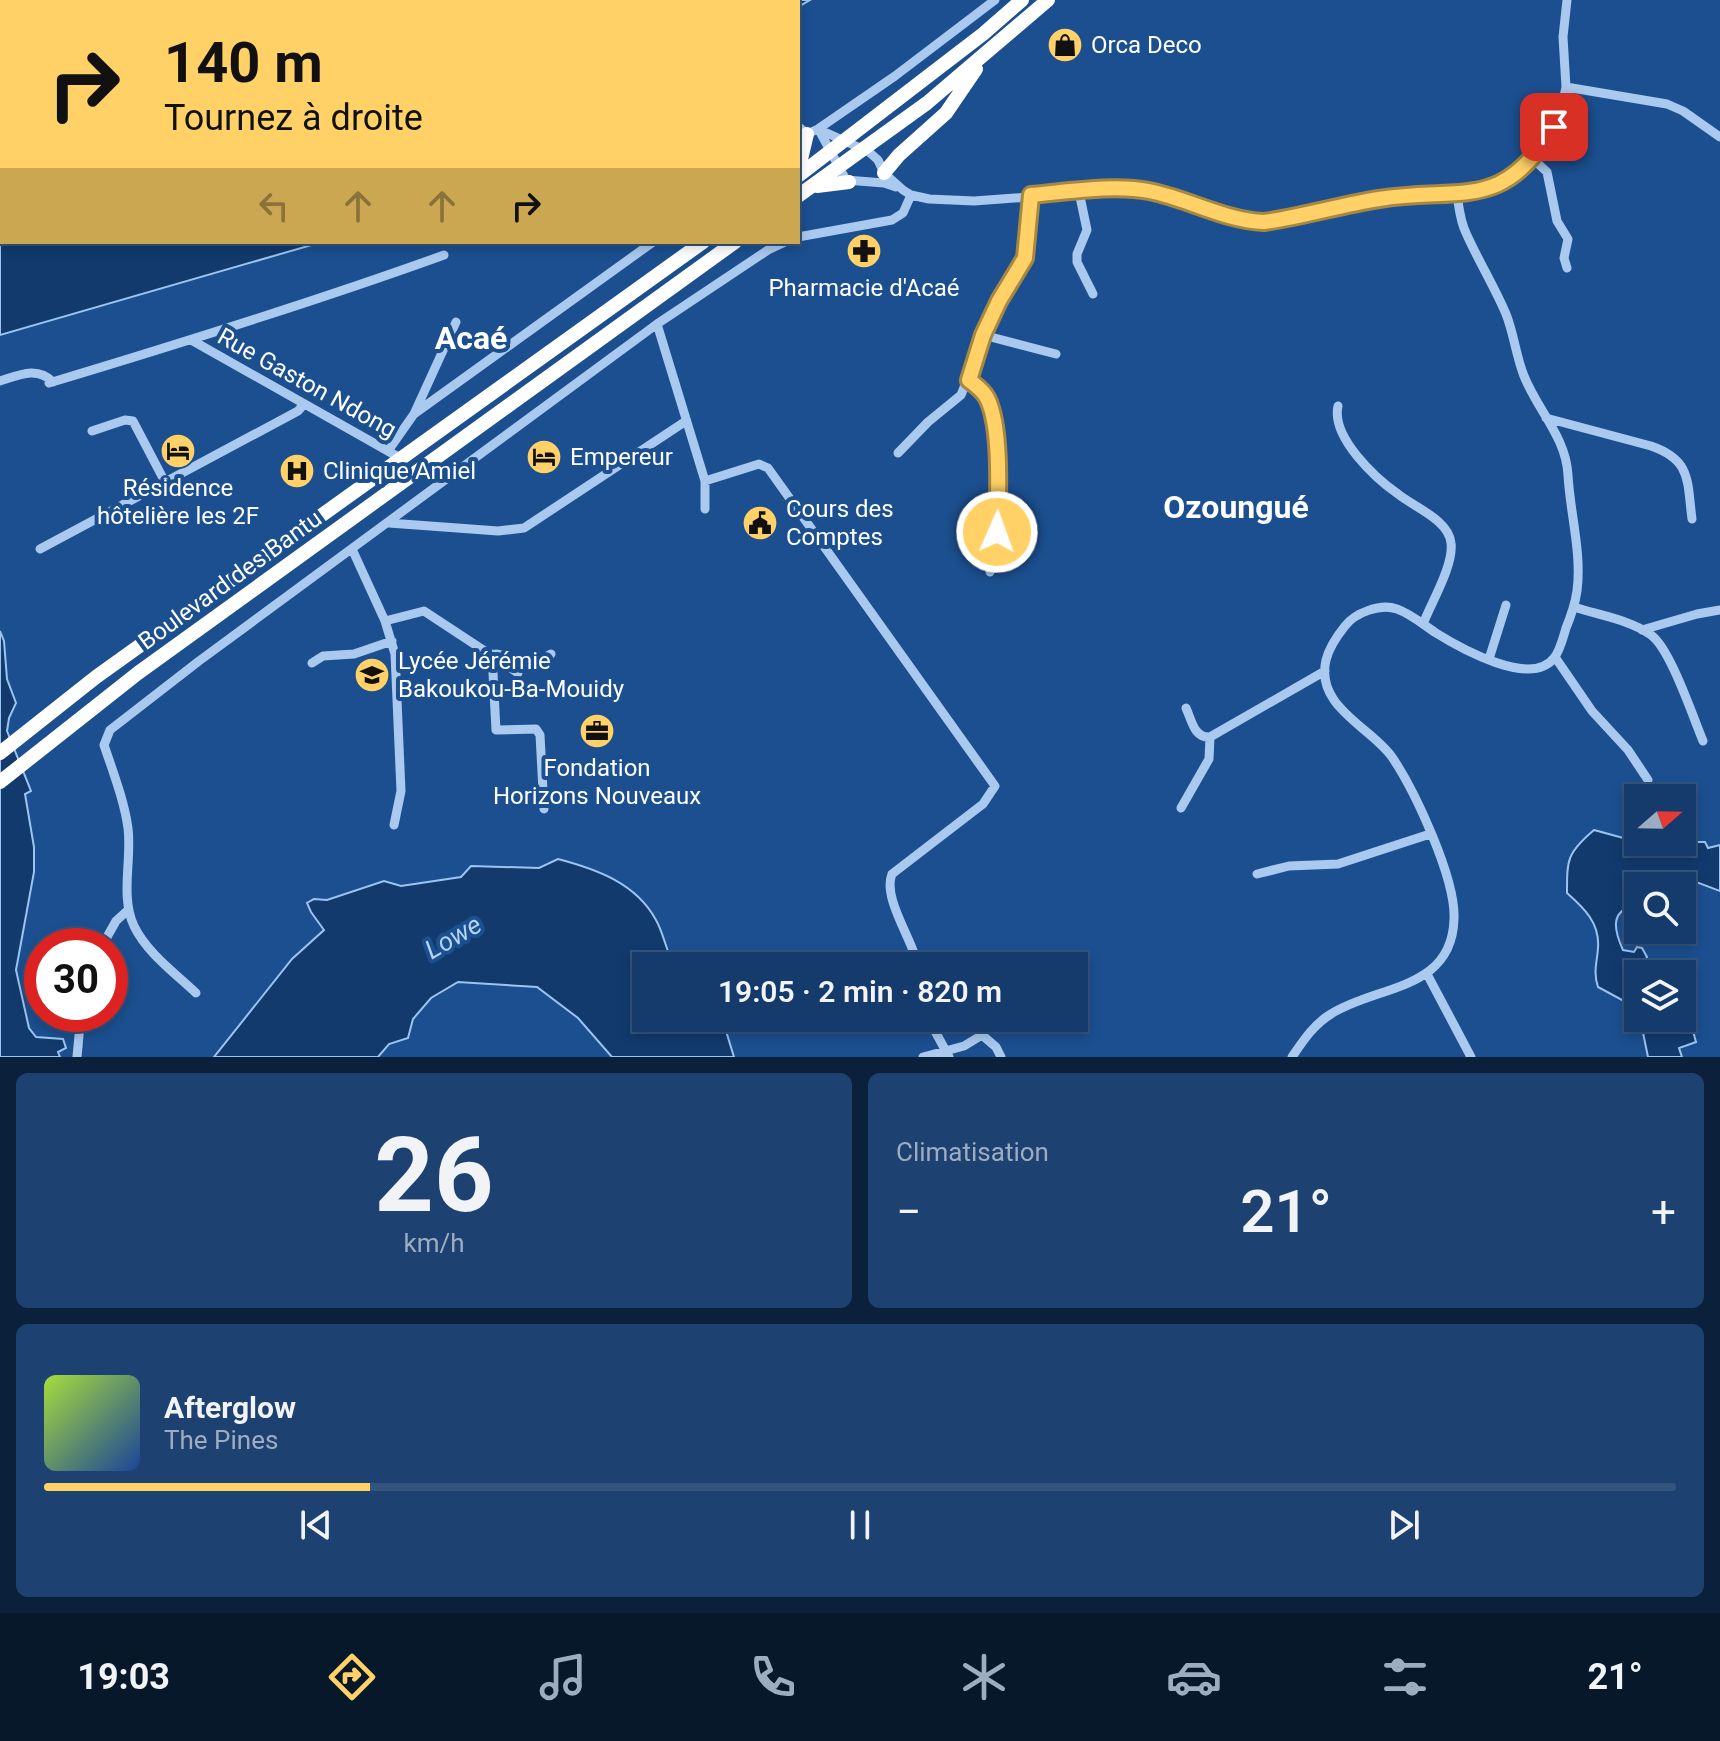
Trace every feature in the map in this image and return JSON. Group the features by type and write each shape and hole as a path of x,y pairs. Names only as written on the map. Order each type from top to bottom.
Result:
{"highway":[{"path":"800,173 832,152 1022,0"},
{"path":"804,192 927,103 1048,0"},
{"path":"884,173 899,155 946,113 988,52"},
{"path":"800,165 808,130"},
{"path":"804,192 849,182"},
{"name":"Boulevard des Bantu","path":"0,753 96,677 395,455 700,244"},
{"name":"Boulevard des Bantu","path":"0,782 138,673 732,244"}],"street":[{"path":"808,130 895,76 995,0"},
{"path":"808,130 832,152 849,182 884,183 907,192 958,201 1079,192 1149,191 1244,221 1264,222 1382,198 1457,195 1517,174 1533,159 1554,127 1566,87 1563,47 1567,0"},
{"path":"1566,87 1667,104 1683,111 1720,137"},
{"path":"808,130 847,140 864,149 878,160 884,173 907,192"},
{"path":"1533,159 1547,172 1557,221 1568,239 1564,258 1567,268"},
{"path":"800,237 892,220 903,213 907,192"},
{"path":"1079,192 1087,230 1077,262 1093,294"},
{"path":"898,453 928,422 961,395 969,380 983,335 1004,291 1025,258 1031,195"},
{"path":"1292,1057 1317,1025 1342,1007 1427,974 1440,962 1454,933 1455,913 1444,865 1392,757 1345,715 1335,702 1325,671 1331,648 1354,615 1389,608 1397,609 1489,659 1508,667 1527,670 1546,666 1555,657 1574,607 1577,561 1567,460 1561,441 1525,377 1505,312 1466,233 1457,195"},
{"path":"414,414 650,244"},
{"path":"196,993 154,953 135,927 128,910 128,830 123,803 104,745 110,730 657,324 781,244"},
{"path":"0,381 33,372 49,377 51,383 320,300 444,255"},
{"path":"395,455 456,322"},
{"path":"657,324 705,481 705,509"},
{"path":"983,335 1056,354"},
{"name":"Rue Gaston Ndong","path":"193,341 395,455"},
{"path":"969,380 982,390 990,406 998,463 997,532 990,572"},
{"path":"40,549 298,411 304,404"},
{"path":"1338,406 1337,422 1366,466 1394,492 1442,526 1449,536 1450,560 1423,624"},
{"path":"1546,418 1665,451 1679,460 1686,472 1692,519"},
{"path":"92,431 125,420 133,421 165,482"},
{"path":"389,523 498,531 524,528 686,421"},
{"path":"705,481 759,464 768,468 995,786 983,804 892,874 888,883 889,893 913,952"},
{"path":"352,549 392,641 401,791 394,825"},
{"path":"1489,659 1506,605"},
{"path":"1574,607 1653,636 1665,653 1703,741"},
{"path":"1642,630 1720,610"},
{"path":"385,621 424,611 518,673"},
{"path":"312,663 323,656 354,654 392,641"},
{"path":"492,654 538,661 551,654"},
{"path":"492,654 496,730 536,729 540,735 544,809"},
{"path":"1555,657 1592,711 1628,750 1648,780"},
{"path":"1186,708 1197,734 1203,738 1210,737 1325,671"},
{"path":"1181,808 1209,759 1210,737"},
{"path":"1257,874 1289,866 1338,864 1430,834"},
{"path":"112,928 128,910"},
{"path":"1427,974 1471,1057"},
{"path":"77,1057 79,1032"},
{"path":"936,1032 948,1054"},
{"path":"926,1056 948,1054 982,1035 1001,1057"}],"water":[{"path":"0,244 315,244 0,335"},
{"path":"0,631 4,641 7,679 16,703 7,731 31,791 25,794 34,847 34,872 16,970 24,1006 24,1032 32,1032 36,1037 63,1039 66,1048 58,1052 60,1057 0,1057"},
{"path":"1594,830 1624,838 1624,856 1696,856 1696,842 1705,842 1708,848 1720,845 1720,891 1696,882 1696,872 1624,872 1624,910 1616,921 1617,934 1623,950 1634,952 1637,947 1642,948 1647,957 1646,960 1624,960 1624,1001 1598,987 1598,939 1594,924 1585,910 1567,893 1570,857"},
{"name":"Lowe","path":"558,859 614,879 638,896 656,920 668,952 632,952 632,1032 726,1032 734,1057 612,1057 578,1018 537,987 458,982 431,998 413,1019 408,1038 389,1044 378,1057 214,1057 292,959 324,930 307,903 314,899 327,900 384,881 401,886 461,877 471,866 539,868"},
{"path":"1643,1032 1693,1032 1696,1042 1679,1048 1682,1057 1648,1057"}],"place":[{"name":"Orca Deco","path":"1065,45"},
{"name":"Pharmacie d'Acaé","path":"864,251"},
{"name":"Résidence hôtelière les 2F","path":"178,451"},
{"name":"Empereur","path":"544,457"},
{"name":"Clinique Amiel","path":"297,471"},
{"name":"Cours des Comptes","path":"760,523"},
{"name":"Lycée Jérémie Bakoukou-Ba-Mouidy","path":"372,675"},
{"name":"Fondation Horizons Nouveaux","path":"597,731"}],"district":[{"name":"Acaé","path":"471,338"},
{"name":"Ozoungué","path":"1236,507"}],"route":[{"path":"997,532 999,473 992,416 987,397 969,380 983,335 1004,291 1025,258 1031,195 1137,189 1244,221 1264,222 1382,198 1457,195 1490,187 1526,166 1554,127"}]}
